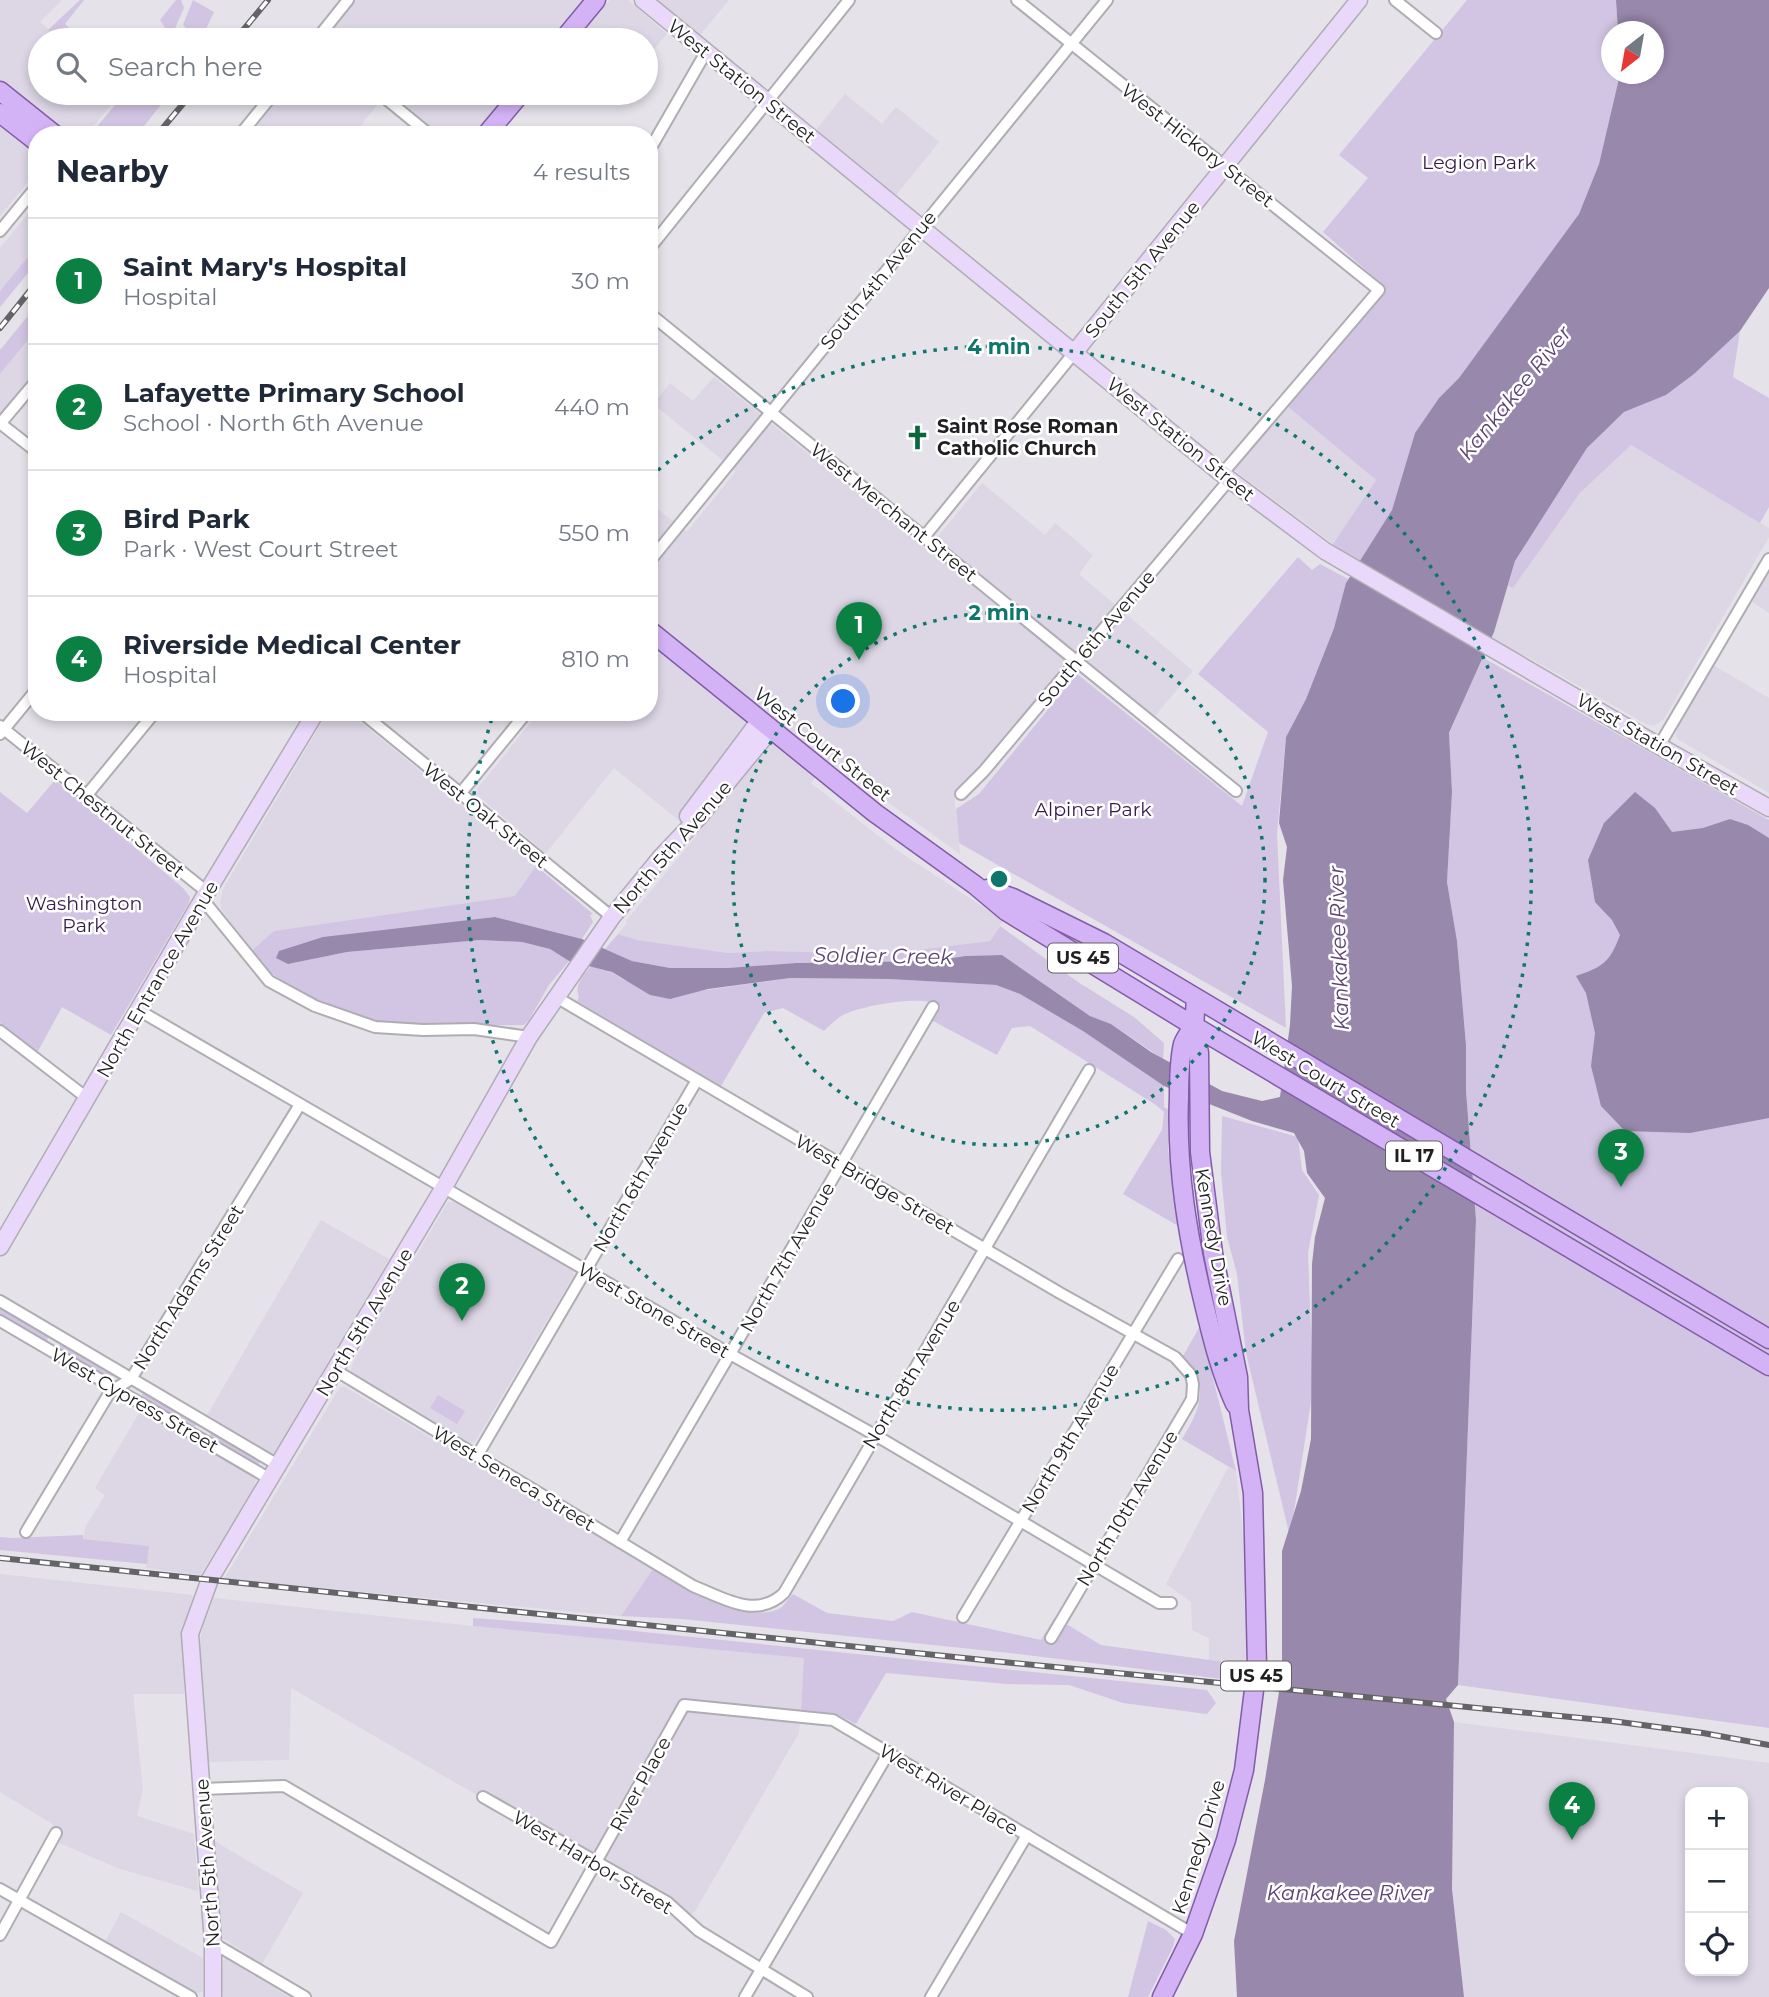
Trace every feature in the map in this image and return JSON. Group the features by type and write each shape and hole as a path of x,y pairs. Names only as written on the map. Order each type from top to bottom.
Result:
{"main road":[{"path":"573,28 596,0"},
{"name":"West Station Street","path":"643,0 1226,477 1325,551 1769,808"},
{"name":"South 5th Avenue","path":"1074,353 1359,0"},
{"path":"0,91 44,126"},
{"path":"493,126 510,105"},
{"path":"0,113 28,135"},
{"name":"West Court Street","path":"658,637 875,813 975,885 1006,911 1566,1248 1769,1366"},
{"name":"North Entrance Avenue","path":"0,1247 311,721"},
{"name":"North 5th Avenue","path":"213,1997 213,1943 190,1634 210,1579 444,1187 529,1037 612,917 678,837 699,817 766,724"},
{"name":"West Court Street","path":"975,885 1013,898 1104,943 1767,1337"},
{"name":"Kennedy Drive","path":"1162,1997 1193,1934 1226,1840 1241,1782 1257,1666 1253,1493 1239,1410 1238,1377 1213,1253 1191,1048 1196,999"},
{"name":"Kennedy Drive","path":"1191,1048 1180,1075 1178,1125 1181,1181 1196,1271 1225,1382 1239,1410"}],"street":[{"path":"326,28 348,0"},
{"path":"658,237 849,0"},
{"name":"West Hickory Street","path":"1017,0 1379,290"},
{"name":"South 4th Avenue","path":"658,551 1107,0"},
{"path":"1395,0 1436,33"},
{"path":"658,135 706,52"},
{"path":"247,126 264,105"},
{"path":"394,105 419,126"},
{"path":"0,230 28,197"},
{"name":"South 6th Avenue","path":"961,794 977,779 1077,661 1379,290"},
{"name":"West Merchant Street","path":"658,320 1236,791"},
{"name":"South 5th Avenue","path":"924,537 1074,353"},
{"path":"28,391 0,424 28,445"},
{"path":"1659,746 1769,559"},
{"path":"1,730 28,699"},
{"path":"86,796 148,721"},
{"name":"West Oak Street","path":"372,721 612,917"},
{"path":"460,794 520,721"},
{"name":"West Chestnut Street","path":"1,730 86,796 205,897 269,981 315,1006 375,1027 474,1030 529,1037"},
{"name":"West Bridge Street","path":"556,997 1175,1357 1191,1375"},
{"name":"North 7th Avenue","path":"620,1542 933,1007"},
{"name":"West Stone Street","path":"140,1011 299,1106 875,1435 1159,1603 1171,1603"},
{"path":"2,1037 87,1098"},
{"name":"North 8th Avenue","path":"693,1586 751,1607 764,1607 784,1593 1089,1070"},
{"name":"North 6th Avenue","path":"477,1456 697,1080"},
{"name":"North Adams Street","path":"26,1532 110,1392 131,1379 299,1106"},
{"name":"North 9th Avenue","path":"963,1617 1178,1259"},
{"name":"West Cypress Street","path":"0,1301 131,1379 274,1472"},
{"name":"West Cypress Street","path":"0,1321 117,1389 274,1472"},
{"name":"West Seneca Street","path":"335,1370 693,1586"},
{"name":"North 10th Avenue","path":"1051,1638 1192,1399 1191,1375"},
{"name":"West River Place","path":"684,1705 833,1720 1193,1934"},
{"name":"River Place","path":"201,1789 284,1786 551,1942 684,1705"},
{"path":"745,1997 888,1752"},
{"name":"West Harbor Street","path":"483,1797 667,1902 699,1931 807,1997"},
{"path":"0,1935 56,1833"},
{"path":"931,1997 1027,1835"},
{"path":"0,1889 191,1997"},
{"path":"213,1943 305,1997"}],"shaded area":[{"path":"0,0 62,0 40,22 47,28 28,28 28,104 0,81"},
{"path":"356,0 583,0 560,28 333,28"},
{"path":"610,0 628,0 667,34 658,44 658,28 586,28"},
{"path":"658,0 729,0 700,35"},
{"path":"845,94 882,124 896,107 939,142 896,195 816,130"},
{"path":"29,105 111,105 94,126 55,126"},
{"path":"271,105 377,105 360,126 254,126"},
{"path":"406,105 497,105 480,126 430,126"},
{"path":"0,124 28,146 28,182 0,216"},
{"path":"28,214 28,257 0,291 0,248"},
{"path":"28,340 28,384 0,417 0,374"},
{"path":"714,377 927,550 982,483 1045,535 1055,523 1093,555 1079,574 1193,671 1154,717 1075,651 973,778 954,796 960,854 831,758 811,783 895,849 1003,920 990,941 886,954 768,951 728,953 637,940 618,934 697,835 614,768 546,853 477,795 478,788 532,721 658,721 658,509 687,532 736,471 658,408 658,398 670,383 693,401"},
{"path":"1287,406 1376,480 1333,544 1233,469"},
{"path":"1631,445 1769,528 1769,537 1664,719 1654,726 1490,639 1508,586 1513,588 1580,493"},
{"path":"1769,573 1769,613 1752,602"},
{"path":"1713,665 1769,698 1769,793 1676,737 1678,724"},
{"path":"323,721 359,721 536,866 516,896 274,931 251,951 222,910 220,903 223,889"},
{"path":"448,1202 454,1202 572,1269 574,1275 472,1443 351,1372 352,1364"},
{"path":"321,1220 389,1259 271,1455 206,1417"},
{"path":"340,1387 345,1387 653,1569 621,1616 224,1579"},
{"path":"142,1408 254,1475 256,1479 254,1488 200,1575 146,1568 149,1546 83,1539 85,1528 105,1495 95,1488"},
{"path":"1228,1468 1236,1471 1246,1559 1246,1664 1209,1660 1209,1638 1192,1630 1191,1602 1166,1584"},
{"path":"0,1574 193,1595 183,1639 184,1694 133,1694 143,1790 137,1816 194,1834 198,1891 120,1869 57,1842 57,1829 51,1823 0,1792"},
{"path":"214,1598 805,1658 799,1733 695,1911 689,1915 666,1894 482,1791 477,1795 291,1688 289,1760 205,1762 199,1645"},
{"path":"1454,1722 1769,1763 1769,1997 1464,1997 1452,1889"},
{"path":"211,1839 303,1893 262,1964 218,1935"},
{"path":"121,1912 203,1958 203,1991 200,1993 190,1990 105,1942"},
{"path":"224,1959 289,1997 223,1997 220,1967"}],"green space":[{"path":"80,0 84,0 65,24 69,28 50,28"},
{"path":"176,0 181,0 184,8 175,28 165,28 160,20"},
{"path":"193,0 214,12 206,28 186,28 183,25"},
{"name":"Legion Park","path":"1467,0 1616,0 1617,21 1601,21 1601,84 1618,84 1599,164 1576,222 1459,378 1439,398 1415,433 1392,510 1359,563 1333,544 1376,480 1287,406 1386,288 1323,232 1368,178 1339,155"},
{"path":"115,105 161,105 144,126 98,126"},
{"path":"28,257 28,273 0,307 0,291"},
{"path":"28,316 28,340 0,374 0,350"},
{"path":"1740,331 1733,377 1769,398 1769,507 1760,523 1631,445 1580,493 1513,588 1508,586 1515,561 1587,448 1624,412 1666,395 1694,374"},
{"name":"Alpiner Park","path":"1298,557 1312,570 1320,564 1348,579 1334,628 1306,699 1286,737 1277,834 1286,1028 959,843 956,809 979,794 1077,674 1242,806 1268,732 1198,674"},
{"path":"1482,657 1769,820 1769,1728 1458,1685 1476,1220 1466,1091 1466,1045 1457,941 1447,882 1452,792 1449,734"},
{"name":"Washington Park","path":"55,780 183,888 190,897 189,903 111,1035 62,1007 37,1053 0,1023 0,792 27,813"},
{"path":"536,866 593,914 590,915 593,922 582,939 495,917 448,924 288,964 347,952 480,940 522,942 550,949 569,961 549,985 524,1025 410,1026 376,1022 305,995 271,973 251,951 274,931 515,896"},
{"path":"1000,926 1078,982 1134,1017 1164,1043 1163,1059 1111,1024 1090,1016 1002,955 965,956 934,961 670,968 632,961 605,949 618,934 637,940 728,953 768,951 886,954 990,941"},
{"path":"591,966 611,972 624,980 691,992 790,978 889,979 996,985 1020,994 1084,1031 1164,1086 1164,1107 1168,1109 1168,1149 1180,1227 1123,1194 1162,1130 1164,1112 1030,1026 1012,1028 997,1055 933,1021 941,1007 934,1003 894,1002 853,1011 842,1016 824,1031 783,1008 764,1013 721,1086 577,1001 578,985"},
{"path":"1222,1116 1298,1137 1302,1170 1319,1195 1308,1253 1313,1389 1290,1537 1246,1353 1237,1274 1227,1237 1221,1172"},
{"path":"0,1305 49,1335 46,1343 0,1319"},
{"path":"1200,1326 1236,1471 1182,1439 1194,1417 1200,1397 1197,1377 1183,1356"},
{"path":"60,1344 114,1374 109,1381 58,1351"},
{"path":"143,1393 199,1424 191,1427 143,1400"},
{"path":"438,1395 465,1411 457,1424 430,1408"},
{"path":"212,1431 261,1460 257,1467 208,1438"},
{"path":"83,1535 83,1539 149,1546 147,1564 0,1550 0,1537"},
{"path":"653,1569 716,1602 753,1612 769,1612 782,1607 793,1594 827,1613 893,1621 912,1612 1041,1640 1055,1617 1101,1645 1224,1662 1223,1679 1010,1653 682,1619 621,1616"},
{"path":"473,1618 615,1629 1207,1690 1216,1703 1207,1714 1123,1703 1069,1685 1006,1684 886,1673 856,1724 834,1713 801,1710 804,1658 473,1626"},
{"path":"1148,1921 1166,1930 1175,1939 1173,1947 1148,1997 1128,1997"}],"water":[{"name":"Kankakee River","path":"1616,0 1769,0 1769,288 1740,331 1694,374 1666,395 1624,412 1587,448 1515,561 1494,632 1449,733 1452,792 1447,882 1457,941 1466,1045 1466,1091 1476,1220 1458,1685 1446,1699 1454,1722 1452,1889 1464,1997 1237,1997 1234,1941 1265,1780 1282,1673 1282,1551 1301,1491 1311,1439 1312,1264 1315,1237 1325,1198 1307,1173 1304,1151 1294,1133 1252,1121 1164,1086 1083,1031 1020,994 996,985 889,979 790,978 708,989 670,999 650,995 612,972 569,961 550,949 522,942 480,940 347,952 288,964 276,958 279,951 323,937 495,917 582,939 632,961 670,968 934,961 965,956 1002,955 1090,1016 1111,1024 1151,1052 1222,1091 1262,1101 1280,1097 1290,1025 1292,986 1283,880 1287,847 1279,823 1286,737 1306,699 1334,628 1346,583 1392,510 1415,433 1439,398 1459,378 1579,214 1599,164 1618,84 1664,84 1664,21 1617,21"},
{"path":"1635,792 1655,808 1672,832 1703,828 1730,819 1748,825 1769,838 1769,1118 1690,1133 1625,1131 1601,1106 1591,1066 1595,1033 1586,993 1576,976 1593,970 1604,962 1613,952 1620,935 1612,920 1595,902 1588,860 1604,823"}],"railway":[{"path":"245,28 268,0"},
{"path":"164,126 182,105"},
{"path":"0,328 28,293"},
{"path":"0,1558 993,1661 1612,1721 1769,1745"}],"place":[{"name":"Saint Rose Roman Catholic Church","path":"917,437"},
{"name":"Saint Mary's Hospital","path":"859,660"},
{"name":"Bird Park","path":"1621,1187"},
{"name":"Lafayette Primary School","path":"462,1321"},
{"name":"Riverside Medical Center","path":"1572,1840"}],"water label":[{"name":"Soldier Creek","path":"883,956"}]}
